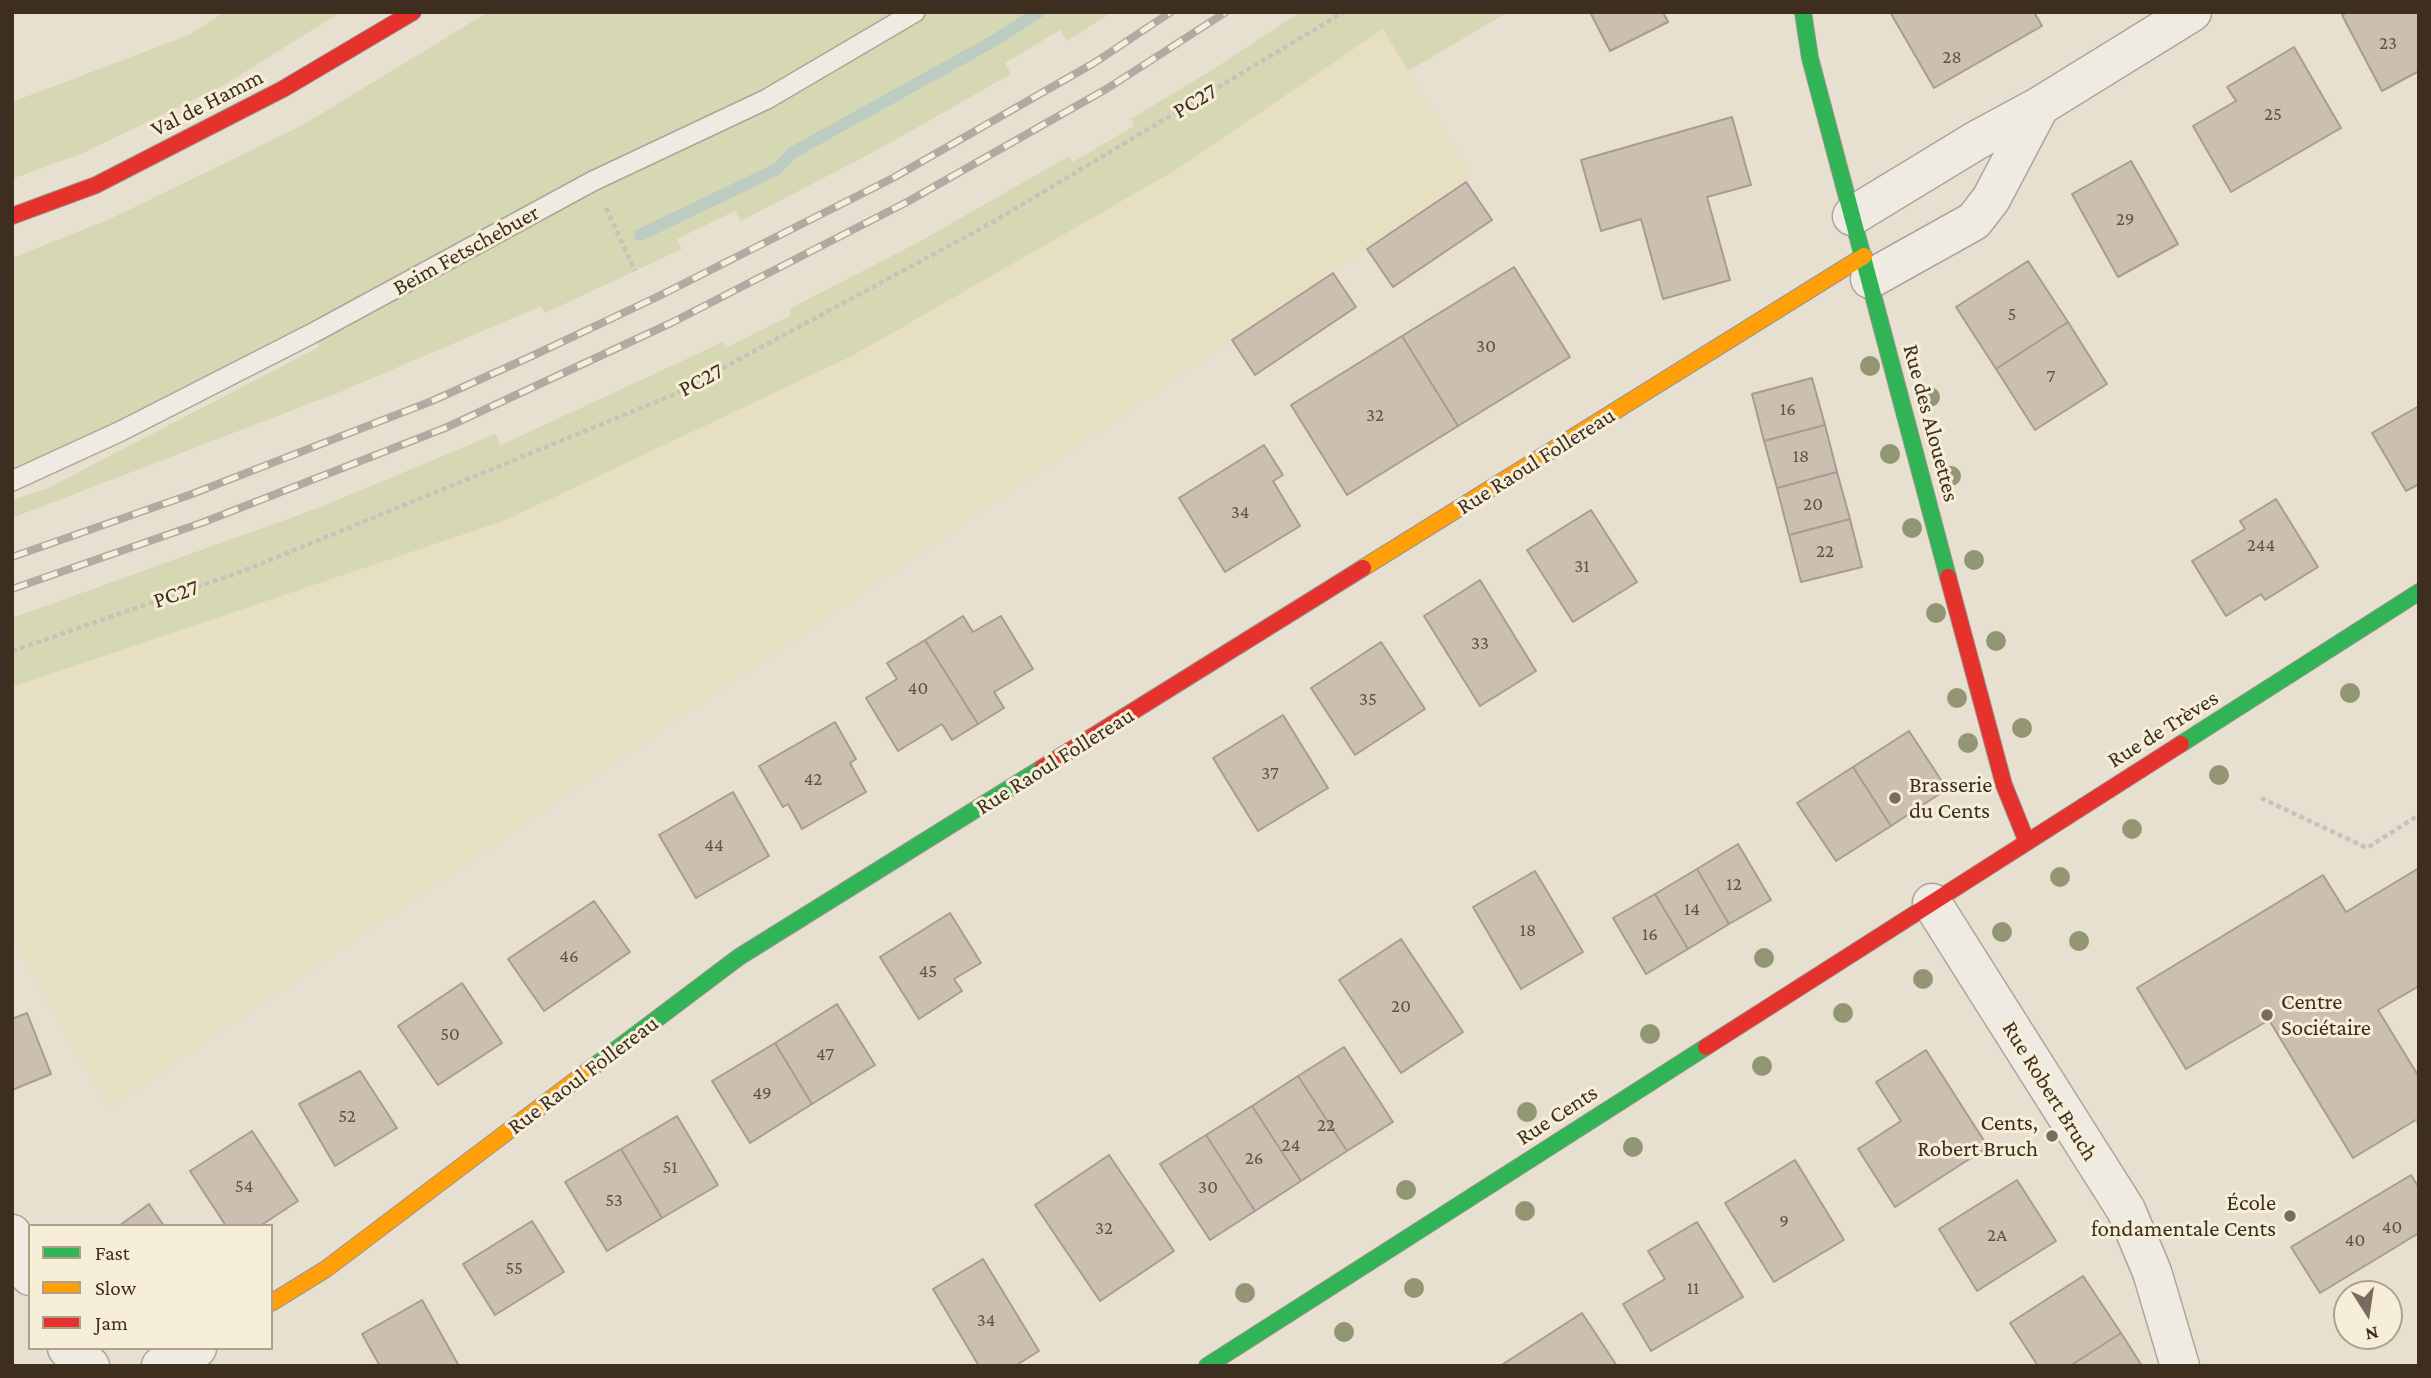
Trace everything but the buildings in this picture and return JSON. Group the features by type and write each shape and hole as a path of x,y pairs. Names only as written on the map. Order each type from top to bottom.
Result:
{"main road":[{"name":"Val de Hamm","path":"12,216 96,185 283,89 413,12"},
{"name":"Rue des Alouettes","path":"1803,12 1810,58 2004,785 2026,842"},
{"name":"Rue Raoul Follereau","path":"273,1302 326,1269 739,957 1867,268"},
{"name":"Rue de Trèves","path":"1932,903 2419,592"},
{"name":"Rue Cents","path":"1207,1366 1932,903"}],"street":[{"path":"1852,216 2040,106 2192,12"},
{"name":"Rue Raoul Follereau","path":"1867,268 1974,221 1991,198 2040,106"},
{"name":"Rue Robert Bruch","path":"1932,903 2126,1210 2152,1272 2180,1366"},
{"path":"12,1234 28,1271"},
{"path":"69,1350 80,1362 90,1366"},
{"path":"161,1366 193,1350"}],"lane":[{"name":"Beim Fetschebuer","path":"12,481 121,431 301,339 593,181 767,99 915,12"}],"path":[{"name":"PC27","path":"12,651 243,571 673,395 993,222 1343,12"},
{"path":"593,181 635,271"},
{"path":"2262,798 2367,848 2419,816"}],"shaded area":[{"path":"1383,29 1472,176 109,1108 22,956 12,932 12,687 506,520 854,355 1179,168"}],"green space":[{"path":"225,12 341,12 224,85 83,153 12,179 12,102 189,35"},
{"path":"488,12 1112,12 1067,41 1060,30 1005,63 1011,74 881,148 741,221 735,211 677,239 682,249 545,313 541,306 340,392 12,518 12,500 48,488 319,347 314,333 12,481 12,258 112,218 303,125"},
{"path":"1300,12 1508,12 1408,71 1383,29 1179,168 854,355 506,520 12,687 12,618 321,507 495,434 501,445 723,342 726,348 791,315 789,309 919,242 1069,156 1073,162 1134,126 1131,119"}],"waterway":[{"path":"640,235 777,169 792,153 990,43 1039,12"}],"railway":[{"path":"12,557 192,494 432,401 532,356 659,296 893,178 1094,63 1171,12"},
{"path":"12,589 204,522 445,428 671,323 907,202 1108,88 1226,12"}],"traffic: fast":[{"path":"1803,12 1810,58 1948,577"},
{"path":"2181,744 2419,592"},
{"path":"593,1067 739,957 1042,768"},
{"path":"1207,1366 1706,1047"}],"traffic: slow":[{"path":"1363,568 1864,256"},
{"path":"273,1302 326,1269 593,1067"}],"traffic: jam":[{"path":"12,216 96,185 283,89 413,12"},
{"path":"1042,768 1363,568"},
{"path":"1948,577 2004,785 2027,842"},
{"path":"1706,1047 2181,744"}],"place":[{"name":"Brasserie du Cents","path":"1895,798"},
{"name":"Centre Sociétaire","path":"2267,1015"},
{"name":"Cents, Robert Bruch","path":"2052,1136"},
{"name":"École fondamentale Cents","path":"2290,1216"}]}
